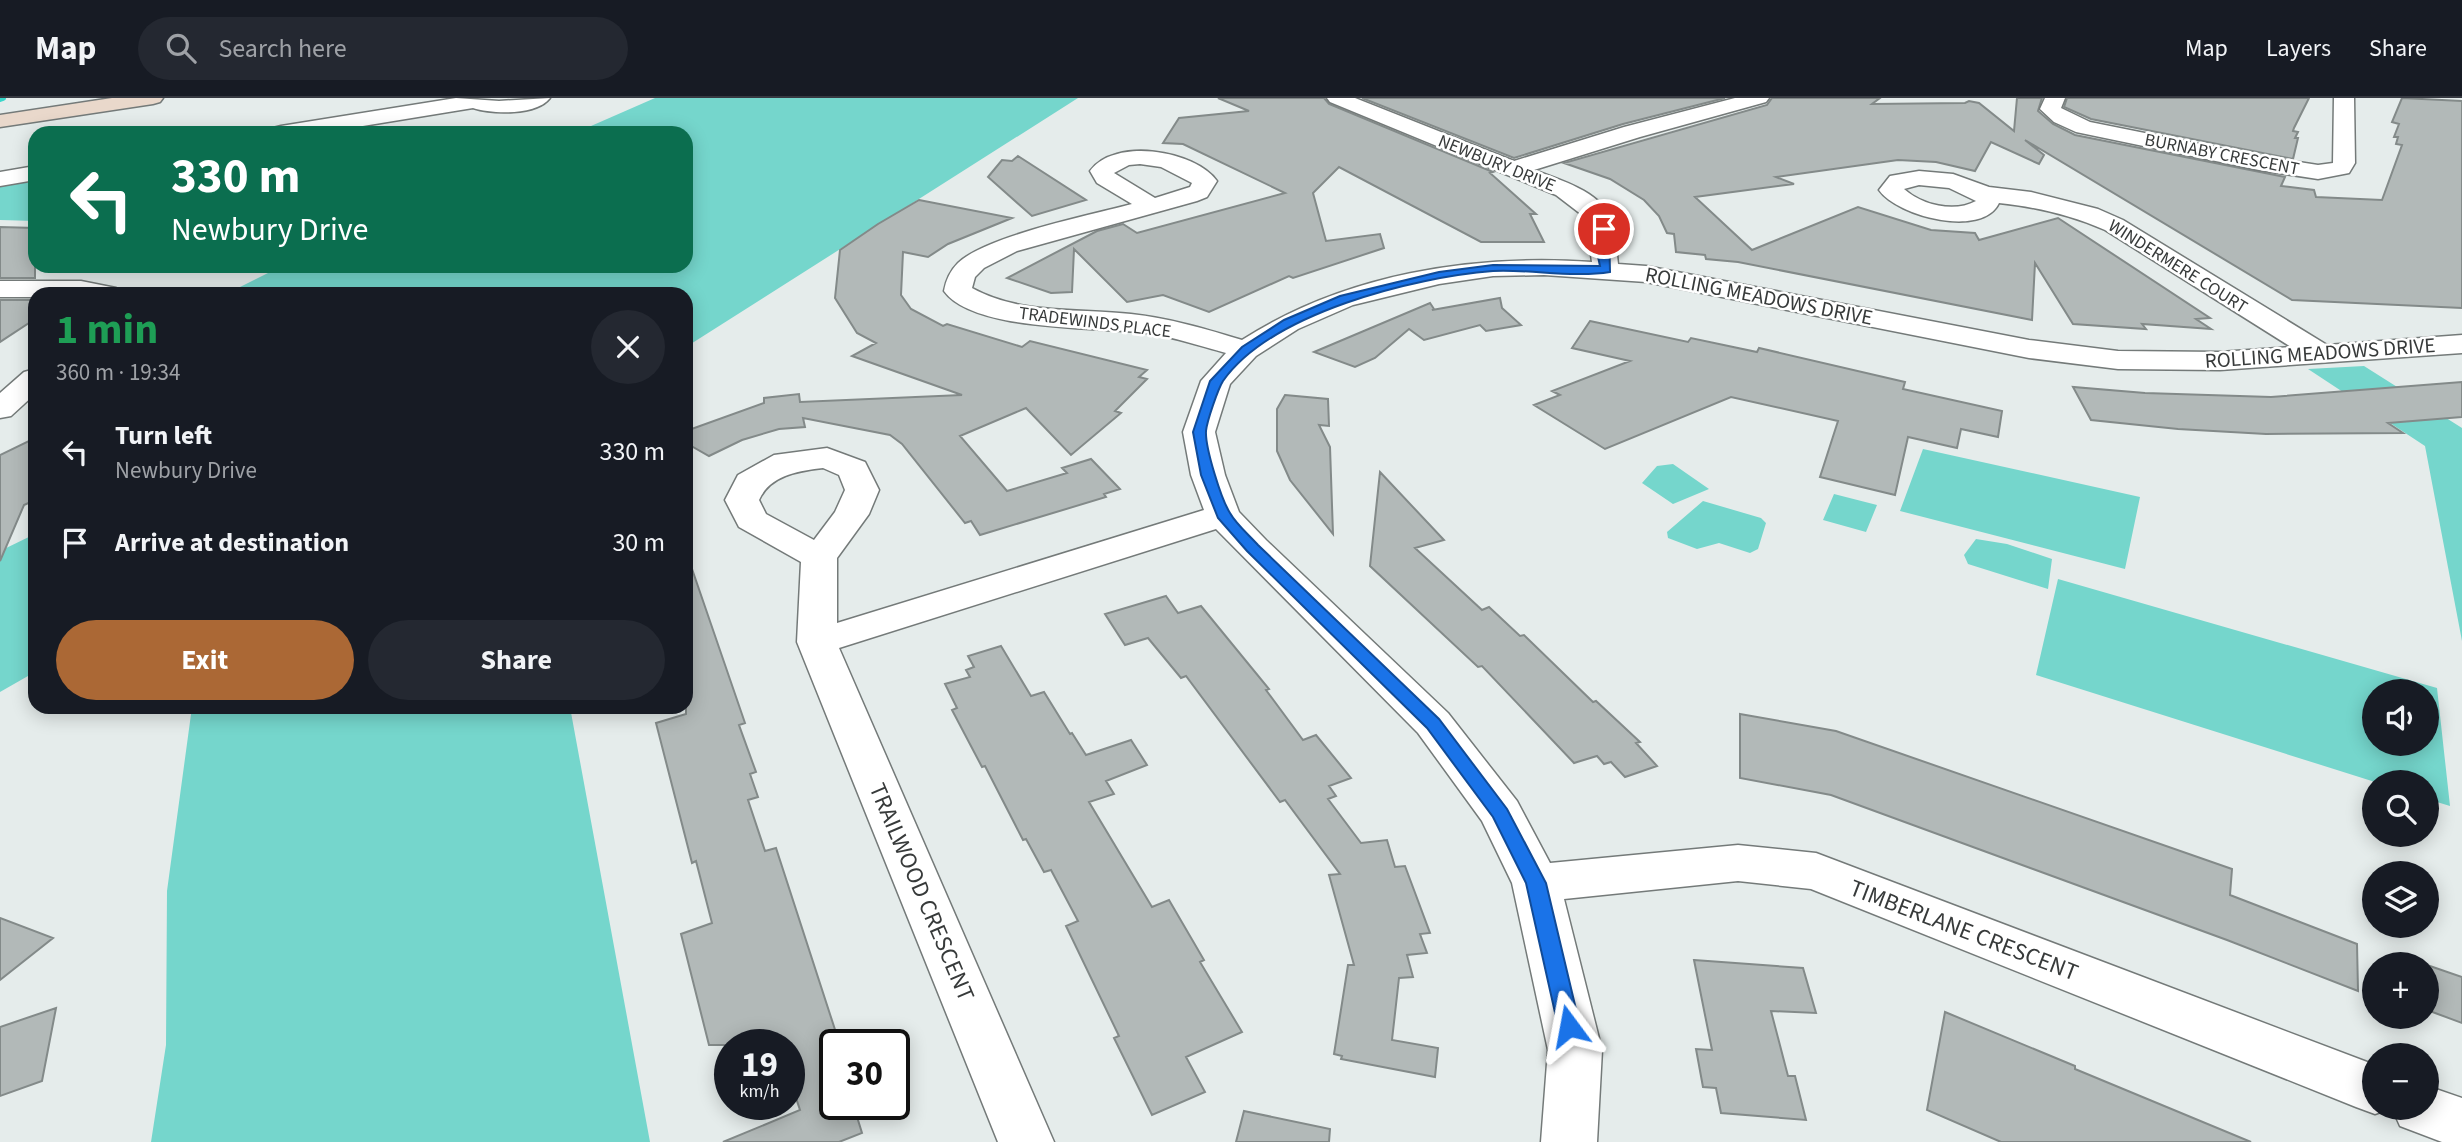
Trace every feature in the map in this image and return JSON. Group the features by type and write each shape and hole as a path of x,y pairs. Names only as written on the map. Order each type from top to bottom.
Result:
{"main road":[{"path":"0,113 96,98"},
{"path":"0,121 153,98"}],"street":[{"path":"322,126 476,100 483,105 503,106 540,98"},
{"path":"1513,169 1632,132 1759,98"},
{"name":"BURNABY CRESCENT","path":"2055,98 2050,109 2054,114 2084,127 2259,163 2318,172 2341,168 2344,163 2344,98"},
{"name":"NEWBURY DRIVE","path":"1354,100 1564,190 1600,217 1604,229 1602,252 1606,269"},
{"path":"0,179 28,174"},
{"name":"WINDERMERE COURT","path":"1983,194 2031,199 2089,214 2113,225 2322,354"},
{"name":"TRADEWINDS PLACE","path":"1152,206 997,251 965,271 957,283 958,291 971,300 1018,314 1151,325 1246,350"},
{"name":"ROLLING MEADOWS DRIVE","path":"1569,1142 1575,1050 1536,883 1501,813 1433,723 1252,548 1223,515 1208,475 1199,432 1216,381 1246,350 1288,323 1344,299 1439,275 1493,268 1606,269 1646,274 2029,349 2118,360 2220,361 2462,344"},
{"path":"0,289 28,289"},
{"path":"0,409 28,384"},
{"path":"817,642 1223,515"},
{"name":"TRAILWOOD CRESCENT","path":"819,557 817,642 1026,1142"},
{"name":"TIMBERLANE CRESCENT","path":"1536,883 1738,863 1816,872 2362,1085"},
{"path":"2439,1115 2462,1124"}],"shaded area":[{"path":"655,98 1078,98 693,343 693,287 240,287 268,273 693,273 693,126 591,126"},
{"path":"28,183 28,221 0,220 0,185"},
{"path":"2364,366 2462,428 2462,641 2425,446 2308,369"},
{"path":"1923,449 2140,497 2125,569 1900,511"},
{"path":"1673,464 1709,489 1673,504 1642,483 1657,466"},
{"path":"1834,494 1877,505 1866,532 1823,520"},
{"path":"1703,501 1761,518 1766,523 1758,549 1750,553 1719,543 1697,549 1668,538 1667,532"},
{"path":"28,537 28,676 0,692 0,551"},
{"path":"1976,539 2007,544 2052,559 2048,589 1968,564 1964,555"},
{"path":"2058,579 2406,679 2362,679 2362,756 2439,756 2439,706 2450,806 2439,803 2439,770 2362,770 2362,778 2036,675"},
{"path":"191,714 571,714 650,1142 151,1142 166,1045 167,891"}],"building":[{"path":"1218,98 1324,98 1329,104 1493,172 1490,173 1536,214 1530,214 1544,242 1481,242 1339,167 1313,193 1326,241 1380,234 1384,248 1293,278 1289,276 1209,312 1163,295 1127,302 1074,249 1072,292 1051,293 1007,278 1097,231 1123,224 1137,233 1285,193 1183,144 1163,143 1179,118 1249,111"},
{"path":"1362,98 1725,98 1623,124 1514,158"},
{"path":"1772,98 1880,98 1872,104 1969,101 1979,103 2014,131 2017,98 2042,98 2038,111 2053,124 2075,135 2285,177 2281,186 2314,190 2316,197 2382,200 2402,145 2396,144 2398,137 2394,137 2399,124 2392,122 2402,98 2462,101 2462,308 2292,300 2025,140 2044,155 2039,164 1991,142 1975,171 1936,162 1898,160 1776,177 1794,184 1695,197 1752,250 1858,207 1931,230 1975,233 1979,240 2058,218 2210,318 2196,319 2211,329 2142,324 2146,329 2073,324 2035,263 2032,320 1738,262 1706,259 1705,255 1676,252 1674,234 1667,233 1659,216 1644,200 1610,179 1564,163 1767,105"},
{"path":"2067,98 2309,98 2293,131 2298,132 2295,138 2298,138 2293,159 2091,119 2064,107"},
{"path":"1018,156 1086,200 1032,216 988,177 1002,160 1012,161"},
{"path":"919,200 1012,218 948,244 928,257 903,252 901,295 911,309 943,326 947,324 1022,347 1030,341 1147,370 1139,377 1147,379 1115,411 1121,413 1071,455 1026,408 960,436 1007,491 1067,473 1062,468 1091,459 1120,489 1104,494 1106,497 980,535 971,521 965,523 902,444 890,435 803,418 805,427 779,429 742,440 709,456 693,447 693,428 764,403 764,398 799,394 800,402 962,395 852,356 876,343 857,333 835,298 840,250"},
{"path":"0,227 28,228 28,273 35,273 35,278 0,278"},
{"path":"1500,298 1502,308 1521,325 1486,331 1480,325 1424,340 1409,329 1375,358 1355,367 1314,352 1430,303 1434,309 1432,310"},
{"path":"0,300 28,300 28,324 0,342"},
{"path":"1590,321 1688,342 1691,338 1757,352 1759,348 1905,382 1903,389 2002,411 1998,437 1961,429 1957,448 1908,437 1895,495 1820,477 1838,421 1731,397 1605,449 1534,405 1560,395 1552,391 1630,361 1572,348"},
{"path":"2462,382 2462,417 2388,423 2403,433 2266,434 2091,420 2073,387 2145,393 2271,397"},
{"path":"1285,395 1328,399 1329,426 1319,425 1330,447 1333,534 1290,480 1277,451 1277,409"},
{"path":"28,441 28,503 24,505 0,561 0,455"},
{"path":"1380,472 1444,540 1415,548 1482,610 1489,607 1520,636 1524,635 1593,702 1596,701 1640,742 1636,743 1657,766 1625,777 1611,762 1604,764 1597,756 1574,763 1482,666 1478,667 1370,566"},
{"path":"693,572 745,723 739,725 756,772 750,774 758,797 748,800 765,851 776,848 835,1029 819,1029 819,1120 858,1120 862,1133 839,1142 723,1142 776,1120 805,1120 805,1029 714,1029 714,1045 709,1045 681,934 712,923 696,861 692,863 656,723 693,714"},
{"path":"1166,596 1178,613 1201,606 1269,689 1266,690 1303,740 1316,735 1351,778 1329,786 1336,796 1328,799 1361,843 1387,840 1395,867 1405,866 1430,933 1420,934 1427,953 1407,955 1413,977 1399,978 1392,1040 1438,1048 1435,1077 1341,1059 1342,1056 1334,1054 1348,965 1354,965 1329,875 1340,874 1285,800 1280,802 1186,676 1181,678 1148,638 1125,645 1105,614"},
{"path":"1001,646 1031,696 1044,692 1086,755 1131,740 1147,765 1106,781 1114,794 1089,802 1152,907 1169,900 1204,960 1200,962 1242,1032 1186,1057 1205,1092 1152,1115 1114,1038 1119,1036 1066,926 1078,921 1051,870 1044,872 1026,839 1023,840 985,766 982,767 952,710 957,708 945,684 970,677 966,670 974,667 968,656"},
{"path":"1740,714 1836,731 2232,869 2230,895 2357,944 2358,991 2227,940 1831,795 1740,778"},
{"path":"0,918 53,938 0,980"},
{"path":"1694,960 1803,968 1816,1013 1771,1011 1788,1076 1795,1076 1806,1120 1721,1113 1716,1088 1703,1087 1696,1049 1712,1050"},
{"path":"2439,969 2462,977 2462,1023 2439,1014"},
{"path":"56,1008 42,1081 0,1096 0,1027"},
{"path":"1945,1012 2251,1142 2001,1142 1927,1110"},
{"path":"1244,1111 1330,1129 1329,1142 1236,1142"}],"route":[{"path":"1569,1026 1536,883 1501,813 1433,723 1252,548 1223,515 1208,475 1199,432 1216,381 1246,350 1288,323 1344,299 1439,275 1493,268 1606,269 1602,252 1604,229"}]}
